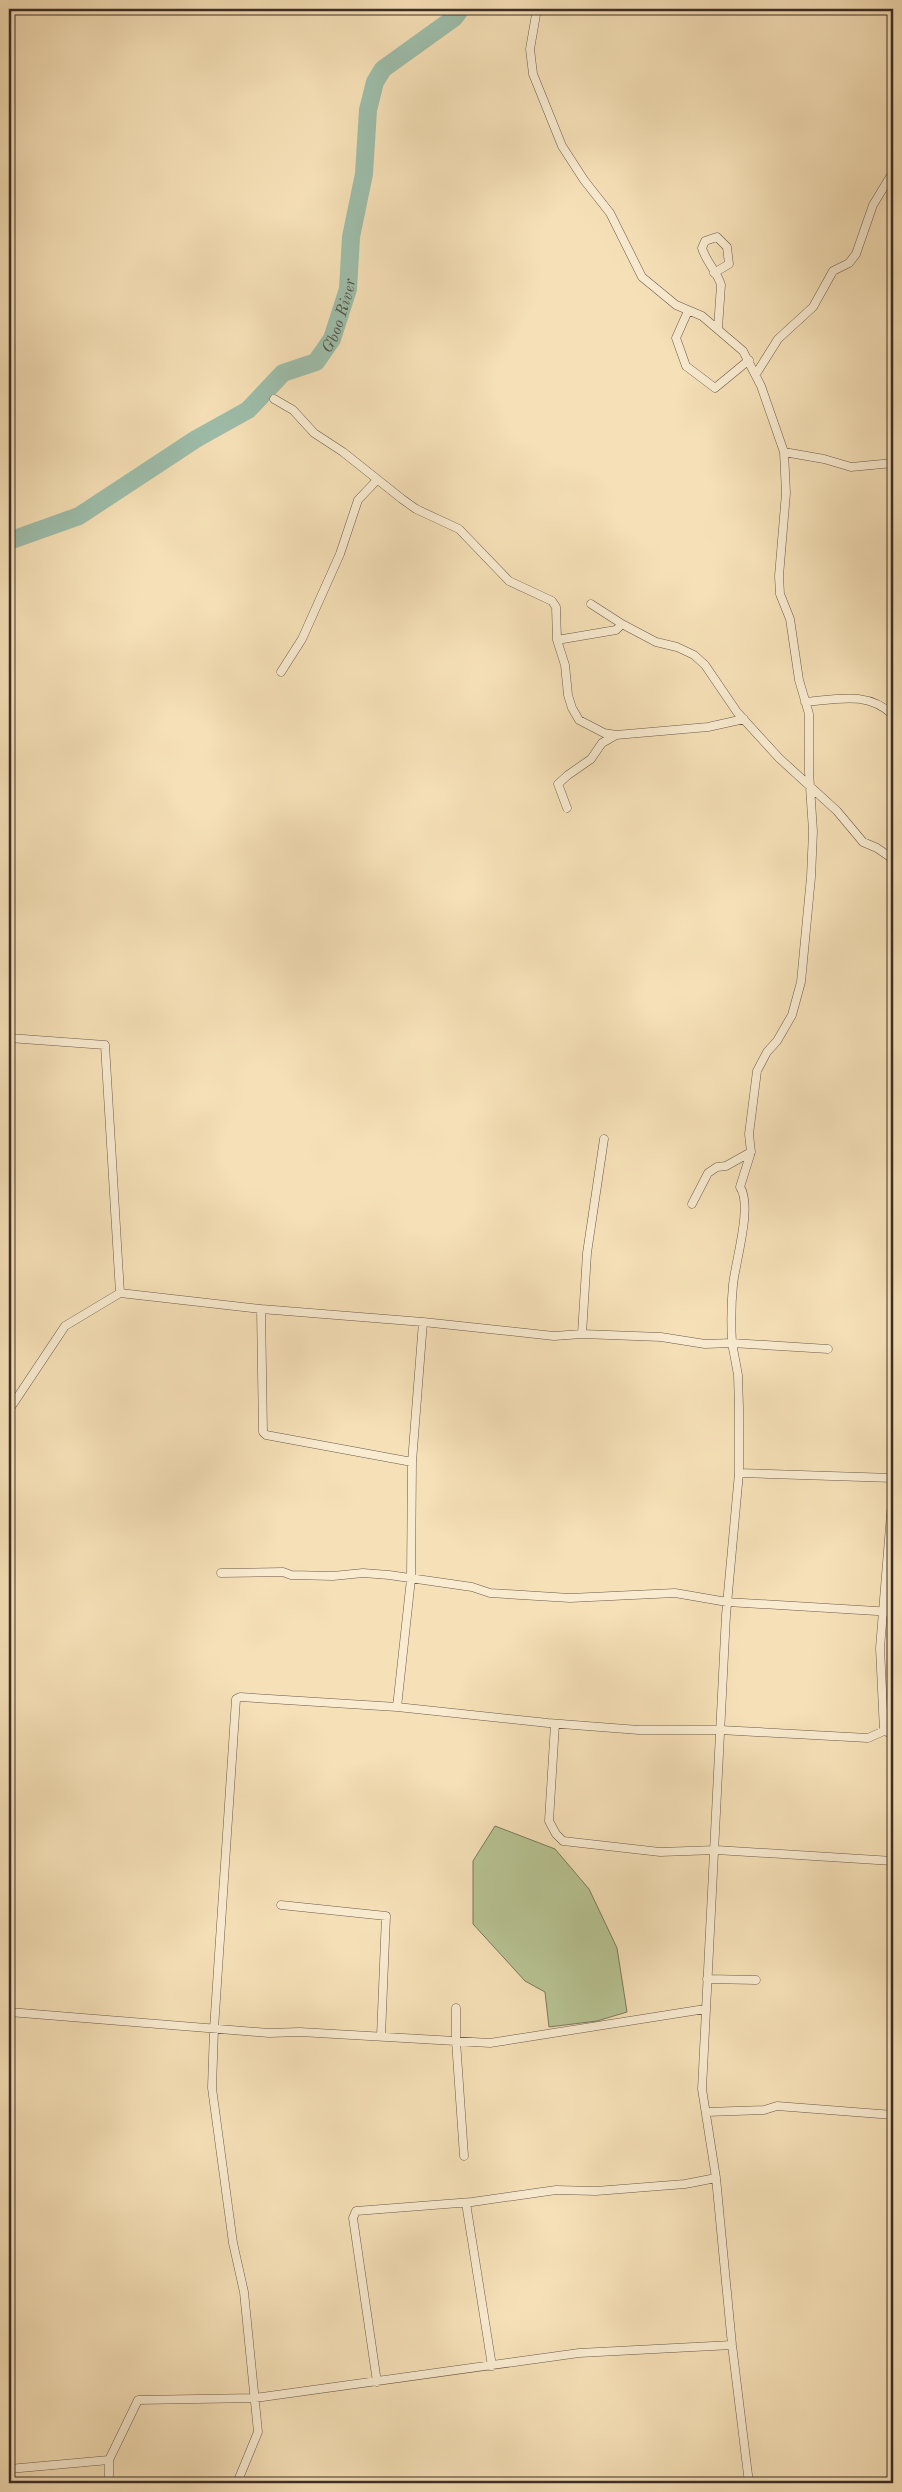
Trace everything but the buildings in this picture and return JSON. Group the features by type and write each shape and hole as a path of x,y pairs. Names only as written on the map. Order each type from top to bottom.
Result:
{"street":[{"path":"537,9 530,48 532,74 562,146 572,164 610,213 642,276 676,305 702,316 718,328 743,351 756,374 784,452 786,493 779,576 780,594 790,619 799,680 809,714 813,831 811,877 801,982 792,1015 777,1041 767,1052 757,1071 749,1134 751,1152 740,1187 744,1194 744,1225 733,1286 732,1343 739,1392 739,1473 727,1602 716,1850 705,2009 702,2089 716,2178 732,2344 749,2483"},
{"path":"756,374 778,339 813,307 833,270 849,263 856,254 873,205 893,172"},
{"path":"714,273 730,264 727,247 717,237 705,241 702,248 705,260 714,273 719,278 721,285 718,328"},
{"path":"688,311 676,338 686,366 714,388 749,360"},
{"path":"274,399 293,410 314,433 344,452 416,509 429,513 459,529 509,580 552,601 556,607 558,640 565,666 568,695 579,720 604,733 616,735 708,727 744,719"},
{"path":"784,452 824,459 850,467 893,463"},
{"path":"281,672 302,639 314,613 340,554 358,500 378,480"},
{"path":"591,604 622,624 656,642 677,647 694,655 705,666 729,702 811,790 837,812 862,842 877,848 890,857 893,864"},
{"path":"558,640 616,630 622,624"},
{"path":"805,702 861,698 877,702 893,715"},
{"path":"567,808 558,784 591,759 602,743 616,735"},
{"path":"9,1038 105,1045 120,1293"},
{"path":"582,1334 587,1254 604,1139"},
{"path":"692,1204 708,1173 717,1167 726,1166 751,1152"},
{"path":"9,1410 65,1326 120,1293 261,1310 422,1322 554,1336 582,1334 661,1337 705,1344 732,1343 828,1348"},
{"path":"261,1310 263,1432 266,1435 412,1462"},
{"path":"397,1706 412,1579 412,1462 422,1322"},
{"path":"739,1473 893,1478"},
{"path":"884,1731 880,1648 893,1490"},
{"path":"221,1573 283,1572 290,1575 333,1576 363,1573 472,1587 490,1593 570,1598 675,1593 727,1602 893,1612"},
{"path":"238,2483 258,2432 244,2292 233,2243 212,2088 214,2028 236,1699 240,1697 397,1706 555,1724 639,1730 720,1730 868,1738 884,1731 893,1734"},
{"path":"555,1724 549,1821 556,1834 563,1840 660,1852 716,1850 893,1861"},
{"path":"282,1905 386,1916 381,2036"},
{"path":"707,1979 756,1980"},
{"path":"456,2008 456,2040 464,2156"},
{"path":"9,2012 214,2028 490,2042 705,2009"},
{"path":"707,2112 764,2110 777,2106 893,2115"},
{"path":"377,2382 354,2214 356,2211 466,2203 556,2190 606,2190 685,2184 716,2178"},
{"path":"466,2203 492,2366"},
{"path":"109,2483 109,2460 138,2400 255,2398 579,2354 732,2344"},
{"path":"9,2469 109,2460"}],"green space":[{"path":"495,1826 555,1849 589,1889 617,1948 627,2012 597,2021 549,2027 545,1992 525,1981 473,1924 473,1861"}],"waterway":[{"name":"Gboo River","path":"9,541 79,516 196,439 248,410 283,373 316,362 332,339 348,289 351,237 364,174 368,110 375,82 383,69 454,18 461,9"}]}
